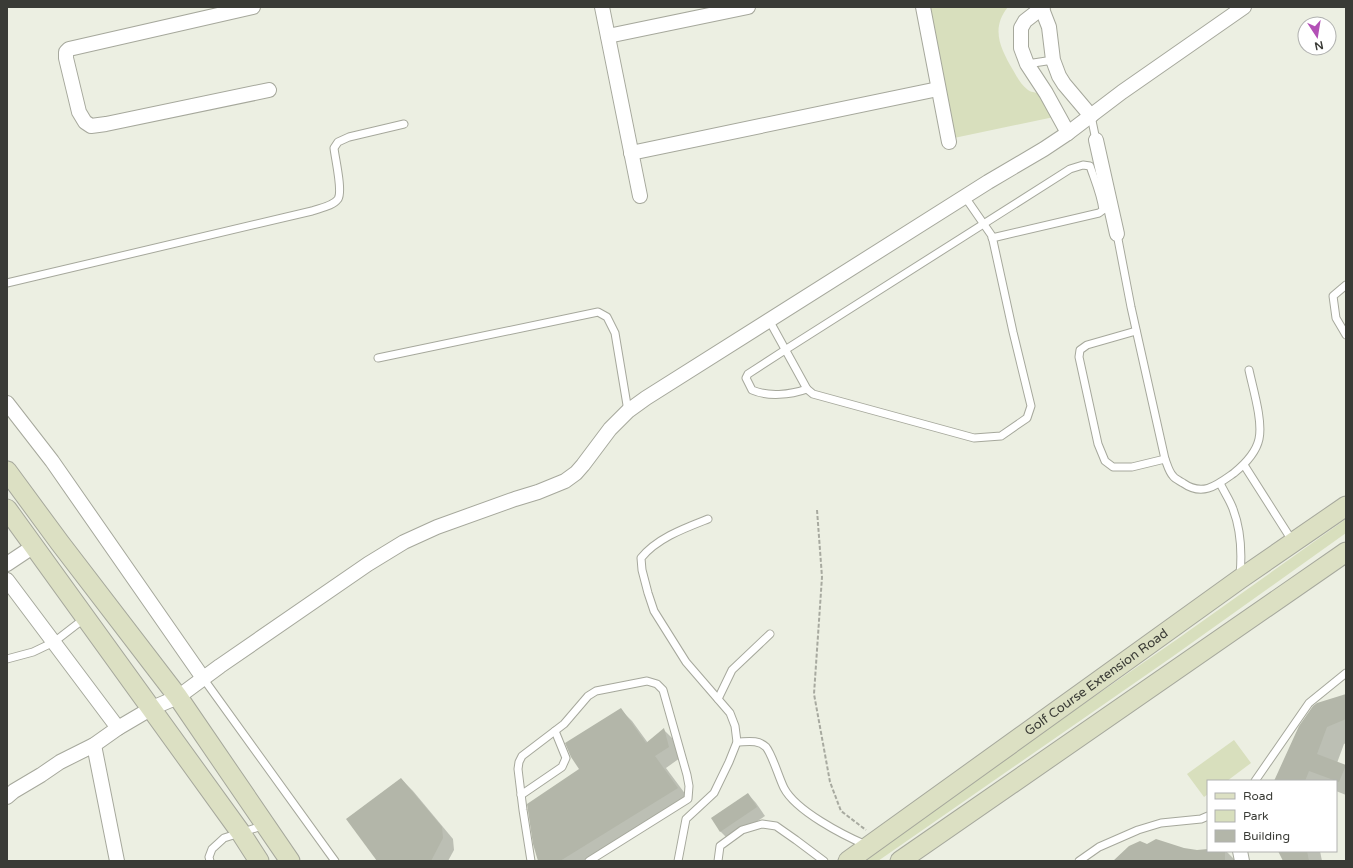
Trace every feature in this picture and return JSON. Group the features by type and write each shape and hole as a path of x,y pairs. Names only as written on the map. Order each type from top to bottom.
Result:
{"main road":[{"path":"7,471 64,550 178,697 267,825 290,861"},
{"name":"Golf Course Extension Road","path":"848,861 1240,579 1346,506"},
{"path":"7,509 152,708 241,833 259,861"},
{"path":"900,861 1346,552"}],"street":[{"path":"602,7 640,196"},
{"path":"608,36 748,7"},
{"path":"923,7 949,142"},
{"path":"7,797 60,762 94,746 118,728 152,708 178,697 203,678 368,564 404,542 437,527 538,492 565,481 576,473 610,429 628,411 667,384 1068,133 1122,92 1244,7"},
{"path":"243,8 70,49 66,52 66,58 79,112 85,122 91,126 270,90"},
{"path":"1068,133 1046,92 1027,64 1022,48 1021,28 1025,22 1042,8 1049,27 1053,60 1058,76 1091,116"},
{"path":"631,153 938,89"},
{"path":"1096,140 1117,234"},
{"path":"7,403 52,461 203,678"},
{"path":"7,564 34,546"},
{"path":"7,580 118,728"},
{"path":"94,746 117,861"}],"lane":[{"path":"1027,64 1053,60"},
{"path":"1091,116 1096,140"},
{"path":"7,283 312,211 332,204 339,198 341,189 334,148 338,142 349,137 404,124"},
{"path":"807,389 798,392 760,394 752,390 746,378 748,374 785,350 1070,169 1083,165 1090,166 1102,203 1103,210 1099,214 992,238"},
{"path":"769,320 807,389 813,394 974,438 1001,436 1027,418 1031,406 992,238 965,197"},
{"path":"1117,234 1136,331 1165,459 1172,476 1188,487 1202,490 1220,483 1244,465 1259,441 1261,431 1249,370"},
{"path":"1346,285 1333,296 1336,318 1346,336"},
{"path":"378,358 598,312 607,317 615,333 628,411"},
{"path":"1136,331 1087,345 1080,350 1079,357 1098,444 1105,461 1113,467 1132,468 1165,459"},
{"path":"1244,465 1293,542"},
{"path":"1220,483 1233,508 1238,523 1241,556 1240,579"},
{"path":"678,861 686,819 714,793 737,742 735,726 730,713 686,662 654,611 642,570 641,558 648,550 673,534 708,519"},
{"path":"7,659 33,652 54,642 86,618"},
{"path":"718,699 732,670 770,634"},
{"path":"1256,780 1309,703 1346,672"},
{"path":"203,678 334,861"},
{"path":"531,861 518,769 522,756 564,724 588,696 596,690 647,681 657,684 664,690 687,775 689,786 688,799 589,861"},
{"path":"521,795 562,767 566,758 555,731"},
{"path":"737,742 758,742 766,747 785,790 794,801 812,815 847,837 873,843"},
{"path":"1079,861 1099,846 1138,830 1161,824 1201,819 1207,816"},
{"path":"718,861 720,846 742,830 762,824 776,826 824,861"},
{"path":"210,861 209,857 212,849 224,838 267,825"}],"path":[{"path":"817,510 822,577 814,694 830,782 841,810 873,843"}],"green space":[{"path":"925,7 1008,7 1000,23 999,39 1001,47 1021,83 1030,91 1044,97 1054,117 954,138"},
{"path":"1346,519 1346,533 1172,657 878,861 857,861 1176,640"},
{"path":"1234,740 1251,763 1228,780 1207,780 1207,795 1204,797 1187,774"}],"building":[{"path":"1346,694 1346,719 1327,727 1317,754 1346,765 1339,782 1309,771 1305,780 1274,780 1299,726 1313,706 1317,703"},
{"path":"621,708 646,743 664,728 669,747 655,756 678,788 560,861 538,861 533,844 527,804 579,769 571,757 565,743"},
{"path":"401,778 442,827 443,838 431,861 377,861 346,819"},
{"path":"748,793 757,807 720,832 711,818"},
{"path":"1156,839 1184,848 1197,850 1207,849 1207,852 1225,852 1225,861 1113,861 1129,846 1140,841 1147,844"},
{"path":"1278,852 1307,852 1309,861 1283,861"}]}
